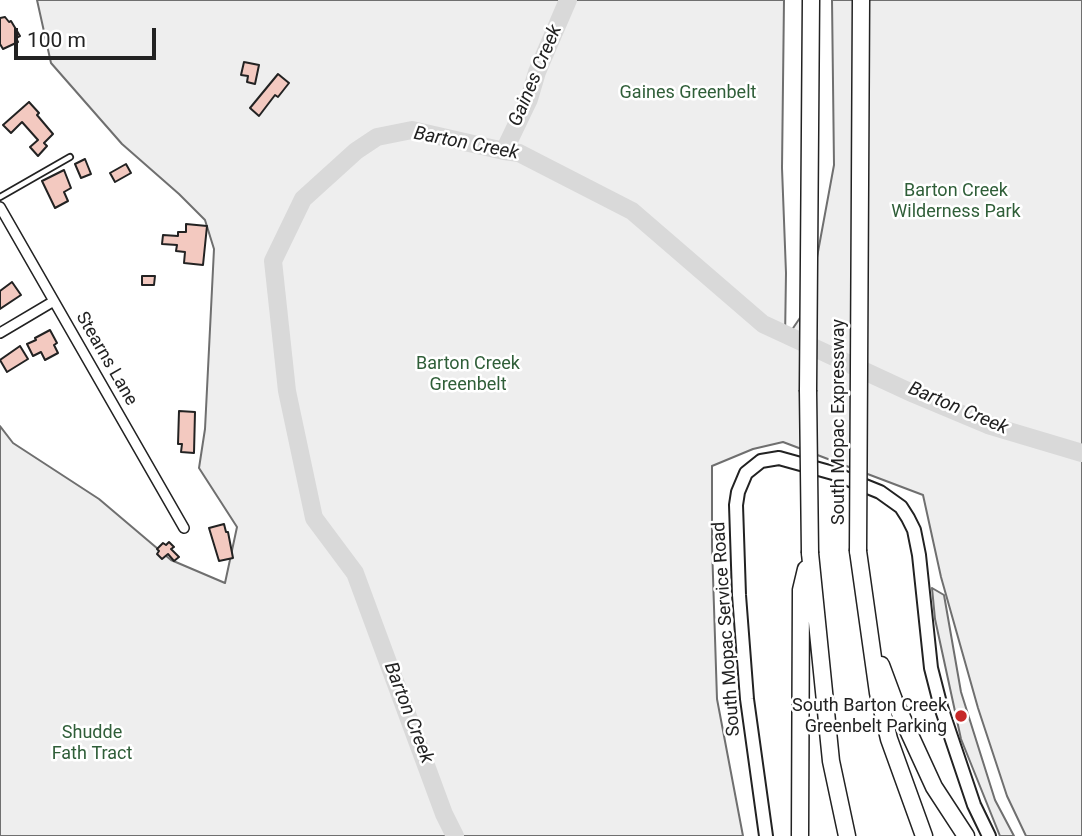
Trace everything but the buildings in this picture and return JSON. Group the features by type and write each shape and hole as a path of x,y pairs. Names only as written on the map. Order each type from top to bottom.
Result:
{"highway":[{"name":"South Mopac Expressway","path":"811,0 807,390 810,552 831,761 847,836"},
{"name":"South Mopac Expressway","path":"861,0 858,551 878,693 889,739 924,836"},
{"path":"800,836 801,590 810,552"},
{"path":"873,643 894,700 934,787 966,836"}],"main road":[{"name":"South Mopac Service Road","path":"766,836 747,699 738,595 736,506 738,492 746,473 761,461 779,458 833,473 880,492 901,508 908,518 914,530 919,555 931,668 940,707 974,805 989,836"}],"street":[{"name":"Stearns Lane","path":"1,209 184,528"},
{"path":"0,333 54,300"}],"lane":[{"path":"0,197 70,157"}],"green space":[{"path":"37,0 784,0 782,168 786,273 785,340 808,306 834,165 832,0 1082,0 1082,836 1026,836 1007,796 978,708 941,577 923,495 783,442 753,449 712,466 717,699 743,836 0,836 0,426 13,443 99,499 171,560 225,583 237,527 199,468 205,429 214,249 205,220 122,144 51,63"}],"shaded area":[{"name":"South Barton Creek Greenbelt Parking","path":"932,588 944,595 961,692 995,800 1014,836 1000,836 961,739 935,619"}],"waterway":[{"name":"Gaines Creek","path":"504,151 529,99 537,72 568,0"},
{"name":"Barton Creek","path":"455,836 444,814 355,573 314,518 287,391 273,261 303,199 356,151 377,137 412,130 519,153 632,211 763,324 988,425 1082,453"}],"place":[{"name":"South Barton Creek Greenbelt Parking","path":"961,716"}],"park label":[{"name":"Gaines Greenbelt","path":"688,93"},
{"name":"Barton Creek Wilderness Park","path":"956,201"},
{"name":"Barton Creek Greenbelt","path":"468,374"},
{"name":"Shudde Fath Tract","path":"92,743"}]}
